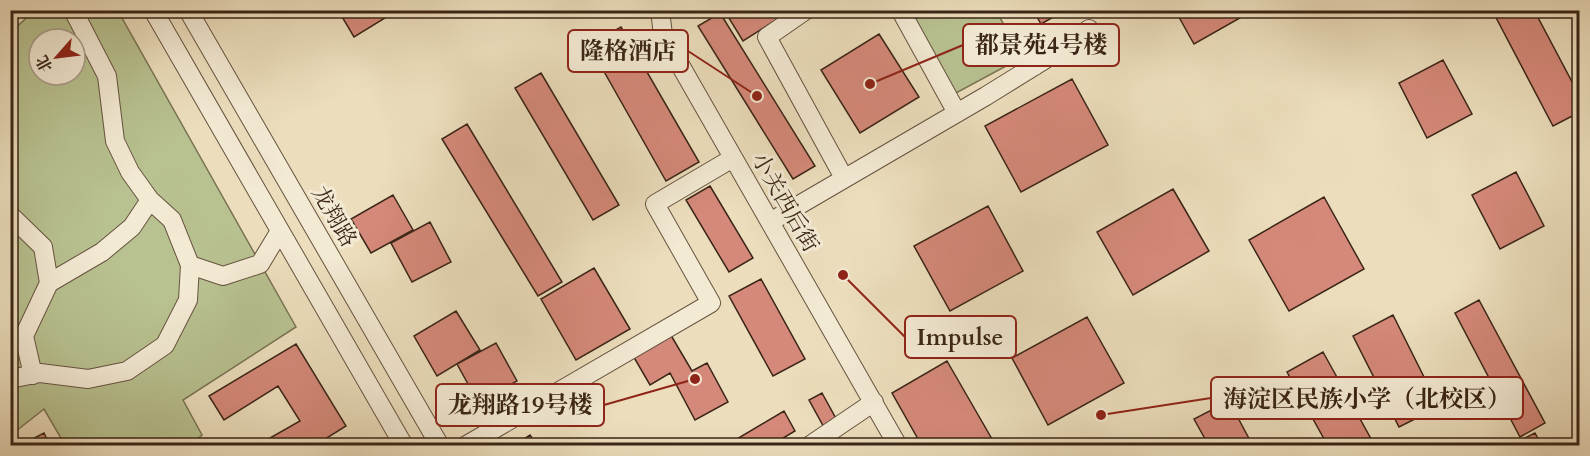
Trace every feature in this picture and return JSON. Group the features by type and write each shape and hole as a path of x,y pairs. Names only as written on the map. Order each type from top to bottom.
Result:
{"street":[{"path":"10,379 33,375 88,379 127,371 165,345 188,300 190,265 171,220 150,200 130,172 115,141 107,76 73,10"},
{"path":"153,10 404,446"},
{"name":"龙翔路","path":"188,10 440,446"},
{"name":"小关西后街","path":"660,10 663,35 898,446"},
{"path":"806,10 767,37 844,178"},
{"path":"902,11 957,113"},
{"path":"770,222 1035,66 1089,29"},
{"path":"1020,41 1035,66"},
{"path":"465,446 711,303 655,204 734,158"},
{"path":"33,375 24,336 49,283 102,252 132,227 150,200"},
{"path":"10,215 43,247 49,283"},
{"path":"190,265 223,276 260,264 280,231"},
{"path":"809,446 874,402"}],"green space":[{"path":"34,11 118,11 296,327 183,400 202,435 190,445 65,445 44,409 11,435 10,33"},
{"path":"929,11 996,11 1023,57 956,93 915,19"}],"building":[{"path":"338,10 398,10 354,37"},
{"path":"724,10 792,10 743,41"},
{"path":"1033,10 1066,10 1041,24"},
{"path":"1175,10 1254,10 1194,44"},
{"path":"1492,10 1534,10 1580,97 1580,112 1553,126"},
{"path":"720,13 815,166 793,179 698,26"},
{"path":"621,27 699,162 666,181 589,45"},
{"path":"879,34 919,97 860,133 821,70"},
{"path":"1443,60 1472,114 1427,138 1399,83"},
{"path":"541,73 619,205 593,220 515,88"},
{"path":"1072,79 1108,145 1021,192 985,126"},
{"path":"467,124 562,282 538,296 442,139"},
{"path":"1516,172 1544,226 1500,249 1472,195"},
{"path":"710,186 753,258 729,272 686,200"},
{"path":"1173,189 1209,251 1133,295 1097,232"},
{"path":"393,195 413,230 371,253 351,219"},
{"path":"1324,197 1364,269 1289,311 1249,240"},
{"path":"988,206 1023,271 950,311 914,246"},
{"path":"430,222 451,262 412,282 391,243"},
{"path":"594,268 630,329 576,360 541,299"},
{"path":"761,279 805,359 773,376 729,296"},
{"path":"1479,300 1545,423 1520,437 1455,313"},
{"path":"456,311 480,350 437,376 414,336"},
{"path":"1393,315 1439,407 1399,427 1353,336"},
{"path":"1087,317 1124,383 1048,425 1012,358"},
{"path":"669,332 692,371 707,363 728,402 695,420 670,373 650,385 632,354"},
{"path":"496,343 517,381 478,402 457,364"},
{"path":"296,344 346,426 314,446 256,446 300,421 278,386 224,420 209,396"},
{"path":"1323,352 1375,446 1328,446 1287,372"},
{"path":"947,361 996,446 922,446 892,393"},
{"path":"822,393 839,424 826,431 809,400"},
{"path":"1229,401 1253,446 1209,446 1194,419"},
{"path":"784,411 795,431 770,446 725,446"},
{"path":"44,433 50,446 19,446"},
{"path":"1535,433 1542,446 1511,446 1511,445"},
{"path":"530,435 537,446 513,446"},
{"path":"1467,439 1471,446 1455,446"},
{"path":"855,440 858,446 845,446"}],"place":[{"name":"都景苑4号楼","path":"870,84"},
{"name":"隆格酒店","path":"757,96"},
{"name":"Impulse","path":"843,275"},
{"name":"龙翔路19号楼","path":"695,379"},
{"name":"海淀区民族小学（北校区）","path":"1101,415"}]}
